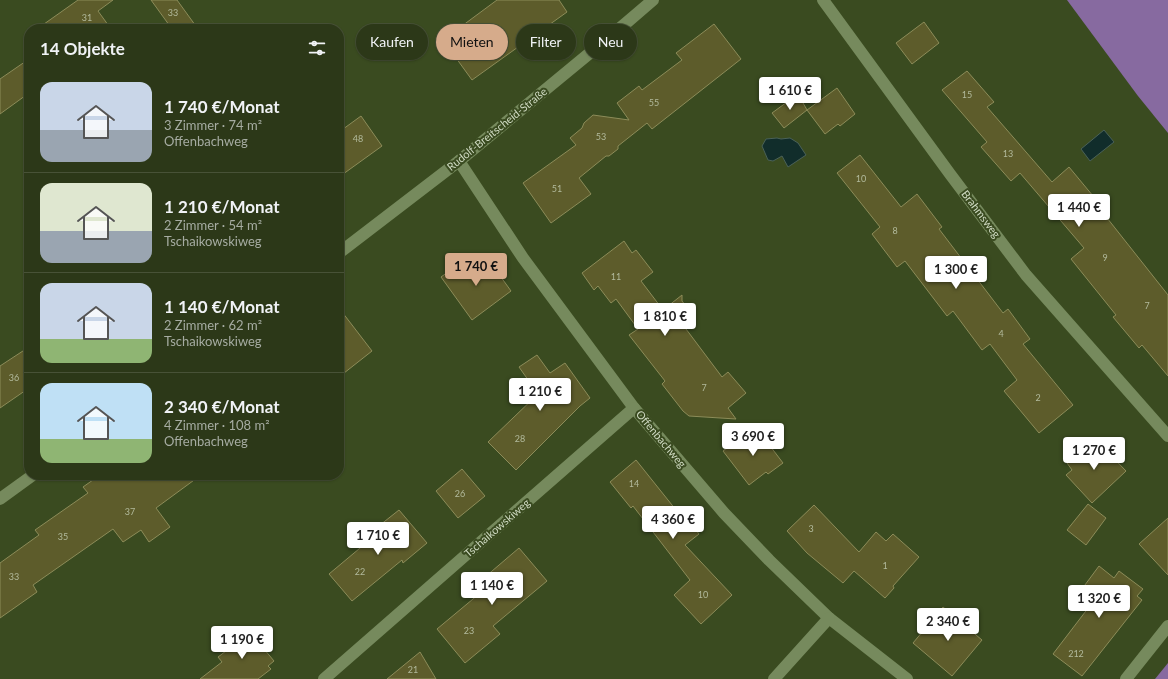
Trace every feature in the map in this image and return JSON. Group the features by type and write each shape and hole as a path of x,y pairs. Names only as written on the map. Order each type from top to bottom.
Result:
{"street":[{"name":"Rudolf-Breitscheid-Straße","path":"344,249 459,161 652,0"},
{"name":"Brahmsweg","path":"823,0 1026,275 1168,436"},
{"name":"Offenbachweg","path":"459,161 523,258 634,408 724,513 769,560 829,618 907,679"},
{"name":"Tschaikowskiweg","path":"324,679 634,408"},
{"path":"0,499 27,480"},
{"path":"774,679 829,618"},
{"path":"1126,679 1168,626"}],"shaded area":[{"path":"1067,0 1168,0 1168,133 1138,96"},
{"path":"1168,663 1168,679 1155,679"}],"water":[{"path":"1104,130 1114,142 1090,161 1081,149"},
{"path":"790,138 798,143 806,155 788,167 782,156 773,161 768,160 762,146 766,139"}],"building":[{"path":"78,0 113,0 98,11 107,24 44,24"},
{"path":"151,0 177,0 194,24 168,24"},
{"path":"497,0 559,0 567,12 550,24 516,24 516,49 508,54 508,24 465,24"},
{"path":"924,22 939,43 912,64 896,43"},
{"path":"714,24 741,59 652,129 647,123 618,146 618,149 609,156 606,156 579,178 591,194 551,223 523,183 576,145 570,138 582,128 584,123 593,115 629,120 617,103 639,86 642,90 682,60 676,53"},
{"path":"458,60 500,60 472,80"},
{"path":"24,62 24,97 0,114 0,79"},
{"path":"967,71 994,102 987,107 1052,182 1069,167 1098,202 1096,204 1168,295 1168,376 1142,345 1139,348 1113,317 1116,315 1071,259 1084,248 1020,173 1011,181 981,147 987,142 942,90"},
{"path":"837,88 855,114 840,126 838,124 825,134 807,110"},
{"path":"798,94 807,110 784,128 772,113"},
{"path":"361,116 382,146 344,173 344,128"},
{"path":"860,155 901,207 917,194 942,227 939,229 1003,313 1008,309 1030,339 1023,344 1073,405 1039,433 1004,391 1017,380 990,344 982,350 953,311 947,316 905,261 897,267 872,234 880,227 837,173"},
{"path":"624,241 632,253 636,250 653,272 641,281 663,310 682,295 682,301 694,316 683,325 722,377 728,372 746,393 728,408 736,419 689,416 683,411 662,384 665,381 629,335 638,329 616,299 611,303 598,286 594,290 582,273"},
{"path":"488,259 511,291 472,320 441,277 463,261 471,272"},
{"path":"344,315 372,351 344,373"},
{"path":"24,350 24,391 0,408 0,366"},
{"path":"537,355 550,373 565,363 590,398 580,406 516,470 488,442 538,394 519,367"},
{"path":"747,432 753,441 761,434 783,463 768,474 766,472 749,485 723,451"},
{"path":"1100,444 1126,471 1092,503 1066,475 1072,470 1067,463 1086,445 1092,451"},
{"path":"636,460 676,510 679,508 699,534 685,545 732,595 701,624 674,595 690,580 633,506 631,508 610,482"},
{"path":"462,469 485,496 458,518 436,491"},
{"path":"93,480 194,480 156,508 170,527 149,542 141,530 123,542 113,529 33,585 37,592 0,618 0,563 39,535 35,530 88,493 83,487"},
{"path":"1088,504 1106,518 1086,545 1067,530"},
{"path":"814,505 859,552 876,532 886,541 893,534 919,557 893,586 894,588 885,598 854,571 843,583 807,553 787,531"},
{"path":"399,510 427,543 403,563 402,560 352,601 329,574 378,533 375,529"},
{"path":"1168,518 1168,575 1139,544"},
{"path":"519,548 547,581 493,626 500,634 465,663 437,629 491,584 485,577"},
{"path":"1099,566 1114,578 1119,571 1143,589 1137,596 1142,600 1082,676 1053,654 1092,603 1079,593"},
{"path":"943,607 982,640 952,676 913,643"},
{"path":"249,631 274,661 268,666 271,669 258,679 200,679 222,662 218,657 226,651 223,647 240,633 243,636"},
{"path":"420,652 436,679 387,679"}]}
